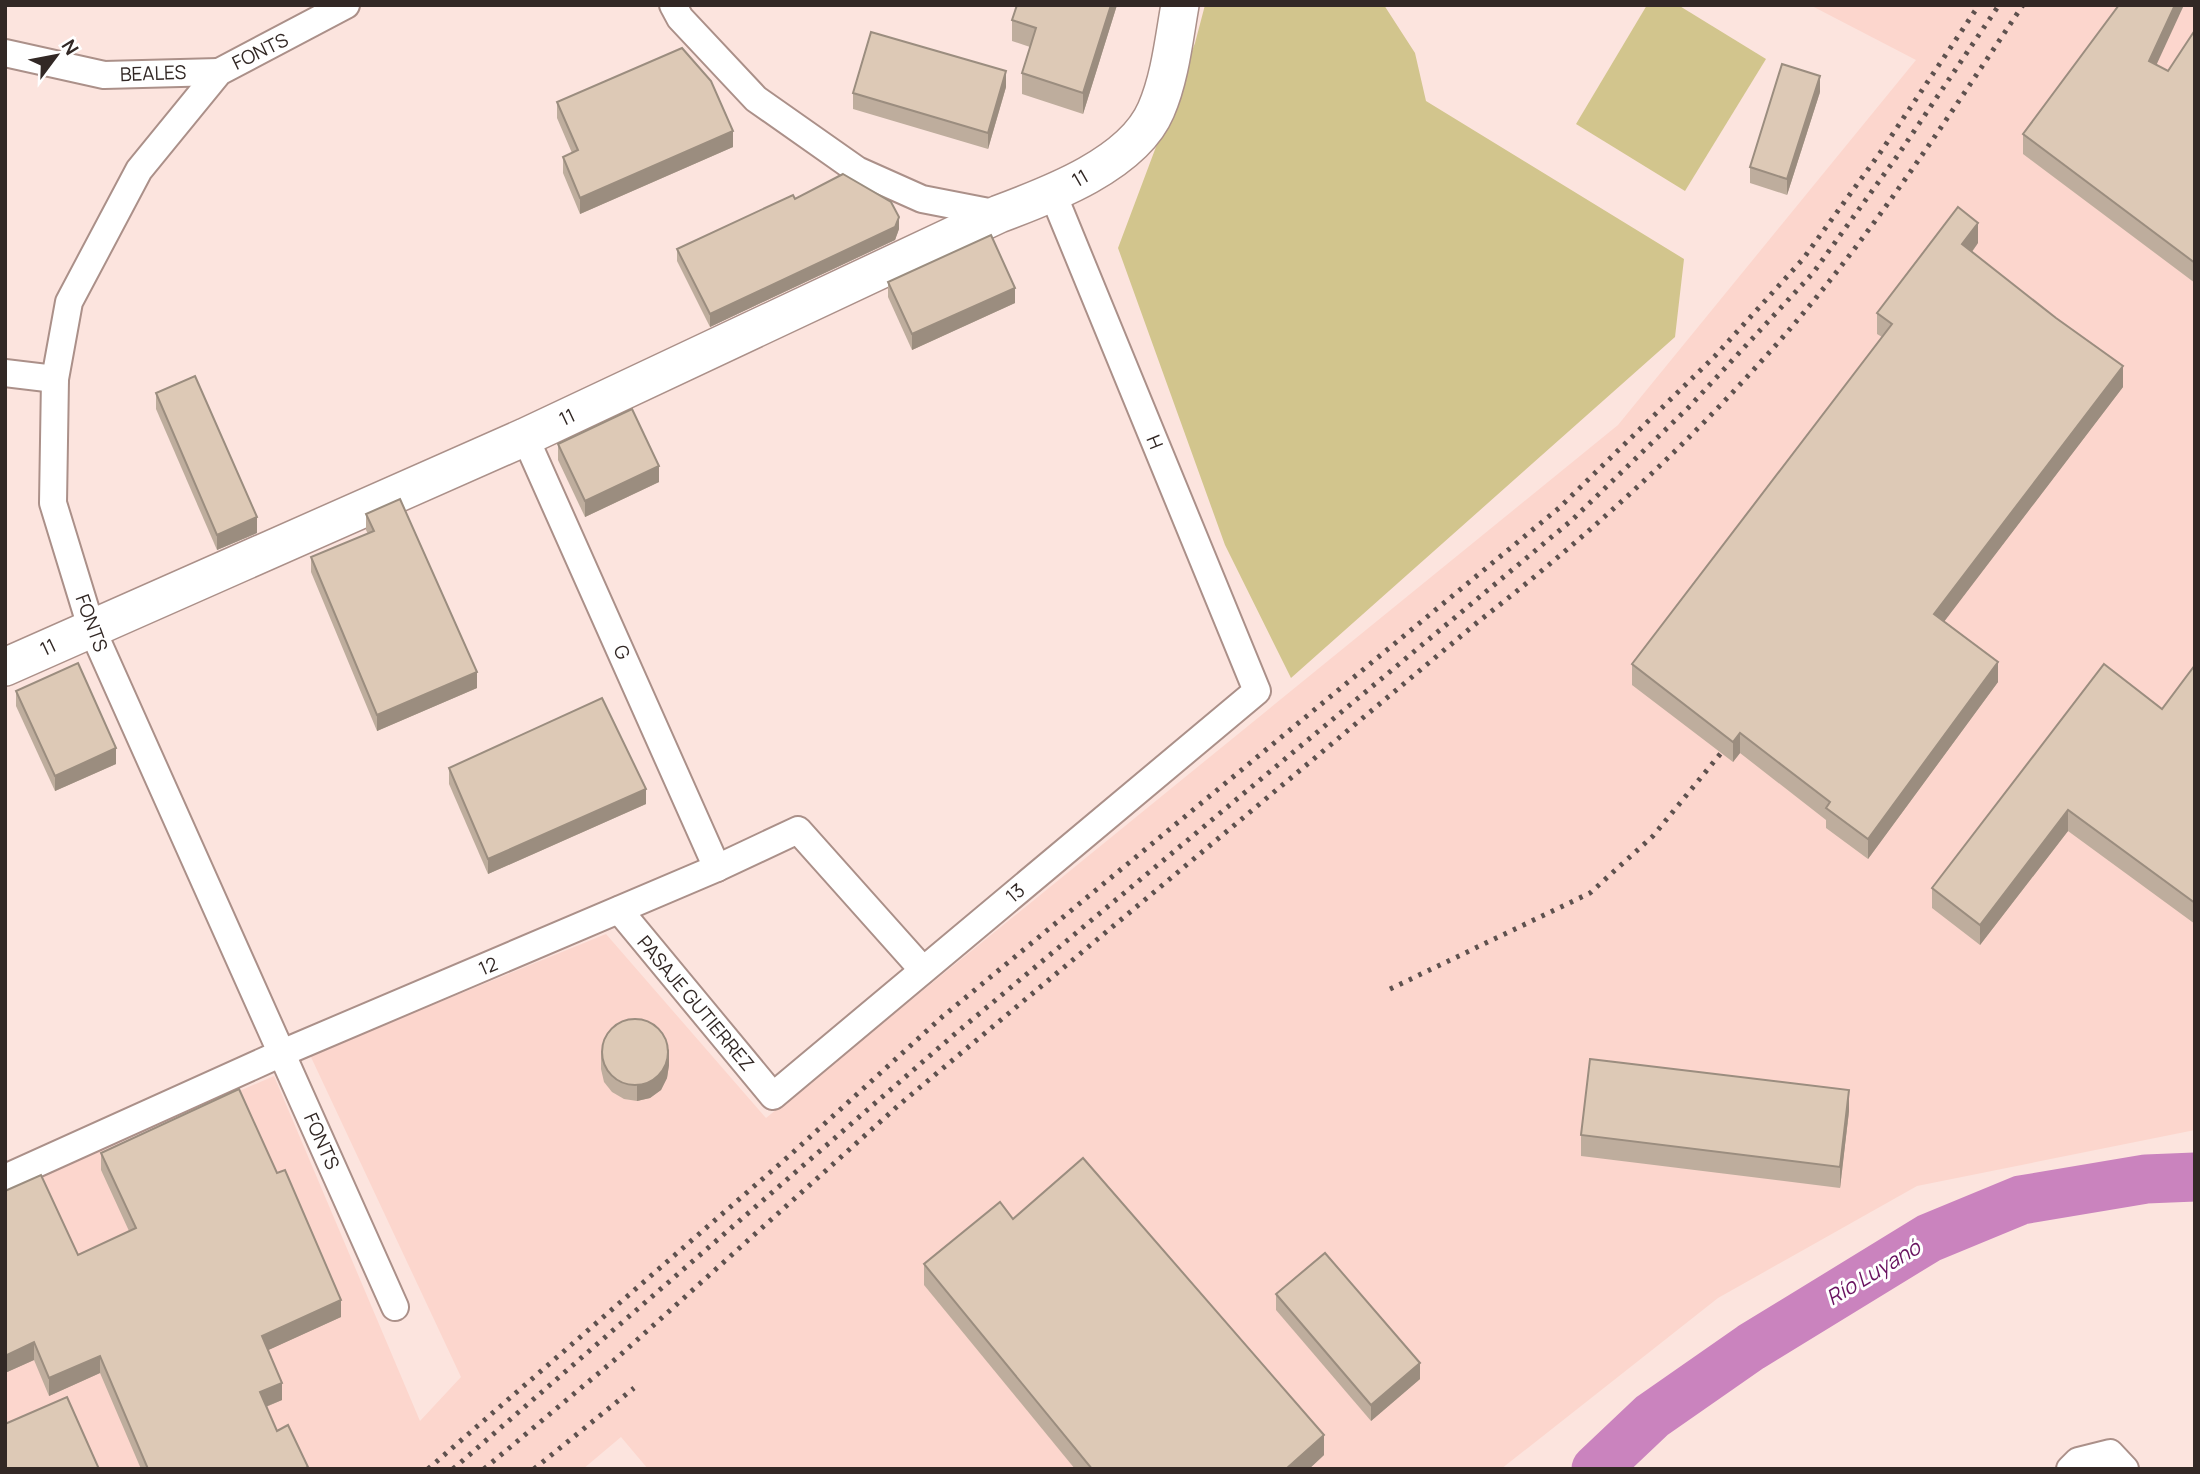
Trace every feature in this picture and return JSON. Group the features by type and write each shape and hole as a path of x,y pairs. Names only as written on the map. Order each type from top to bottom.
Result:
{"street":[{"name":"FONTS","path":"346,5 219,72 139,170 69,302 55,379 53,503 91,627 395,1307"},
{"path":"673,5 680,18 756,99 857,170 922,199 999,214"},
{"name":"11","path":"5,667 525,437 999,214 1053,194 1122,154 1156,112 1170,61 1180,5"},
{"name":"BEALES","path":"5,53 104,75 219,72"},
{"name":"H","path":"1053,194 1257,691"},
{"path":"5,373 55,379"},
{"name":"G","path":"525,437 717,868"},
{"name":"13","path":"773,1096 1257,691"},
{"name":"12","path":"5,1178 282,1053 717,868 798,830 923,971"},
{"name":"PASAJE GUTIERREZ","path":"619,910 773,1096"},
{"path":"2074,1465 2110,1453 2125,1469"}],"shaded area":[{"path":"1205,5 1384,5 1415,53 1426,101 1684,259 1675,337 1291,678 1225,545 1118,248 1195,43"},
{"path":"1647,5 1678,5 1766,59 1685,191 1576,124"},
{"path":"1810,5 2195,5 2195,1130 1917,1186 1718,1298 1501,1469 648,1469 621,1437 583,1469 5,1469 5,1193 274,1076 420,1421 461,1377 310,1055 606,934 766,1118 1618,425 1916,60"}],"building":[{"path":"1017,5 1111,5 1083,93 1022,73 1036,28 1012,20"},
{"path":"2119,5 2175,5 2149,61 2168,71 2195,30 2195,263 2023,134"},
{"path":"871,32 1006,71 988,133 853,93"},
{"path":"682,48 711,81 733,131 580,198 563,157 578,150 557,102"},
{"path":"1782,64 1820,76 1787,179 1750,167"},
{"path":"843,174 891,202 899,217 895,227 710,314 677,249 793,195 795,199"},
{"path":"1958,207 1978,223 1962,244 2056,318 2123,366 1934,614 1998,662 1868,839 1826,808 1830,802 1740,733 1733,742 1632,664 1892,324 1877,313"},
{"path":"991,235 1015,288 912,334 888,282"},
{"path":"195,376 257,517 217,535 156,393"},
{"path":"632,409 659,466 585,501 558,444"},
{"path":"400,499 477,672 377,715 311,557 374,531 366,514"},
{"path":"78,663 116,748 55,776 16,691"},
{"path":"2104,664 2162,709 2195,665 2195,903 2068,810 1980,925 1932,888"},
{"path":"602,698 646,789 488,859 449,768"},
{"path":"628,1019 642,1019 654,1024 663,1033 668,1052 666,1065 659,1076 642,1085 628,1085 616,1080 607,1071 602,1059 602,1045 607,1033 616,1024"},
{"path":"1590,1059 1849,1090 1840,1167 1581,1135"},
{"path":"239,1089 277,1173 285,1170 341,1300 262,1336 282,1383 260,1392 277,1431 288,1425 308,1467 148,1469 100,1356 49,1378 34,1342 5,1356 5,1191 41,1175 78,1255 136,1228 101,1153"},
{"path":"1083,1158 1324,1435 1286,1469 1092,1469 924,1264 1000,1202 1013,1219"},
{"path":"1325,1253 1420,1363 1371,1405 1276,1294"},
{"path":"67,1397 99,1469 5,1469 5,1424"}],"waterway":[{"name":"Río Luyanó","path":"1596,1469 1652,1416 1751,1347 1929,1238 2021,1200 2146,1179 2195,1177"}],"railway":[{"path":"428,1469 789,1156 942,1017 1559,508 1715,356 1803,259 1882,150 1979,5"},
{"path":"453,1469 956,1033 1572,520 1690,406 1813,273 1898,155 1999,5"},
{"path":"484,1469 618,1357 900,1104 1552,562 1658,468 1756,367 1829,281 1897,191 2023,5"},
{"path":"1390,989 1590,893 1653,836 1721,753"},
{"path":"534,1469 634,1388"}]}
